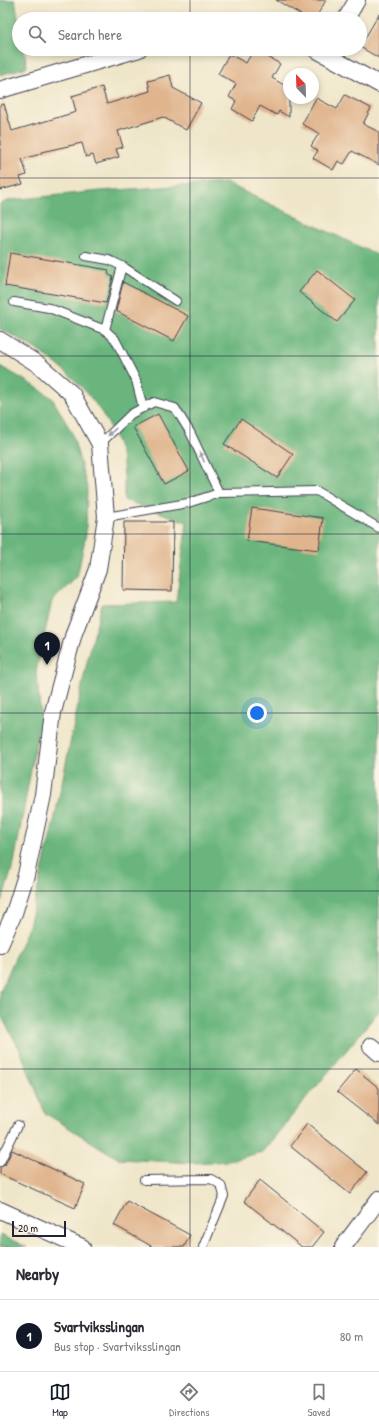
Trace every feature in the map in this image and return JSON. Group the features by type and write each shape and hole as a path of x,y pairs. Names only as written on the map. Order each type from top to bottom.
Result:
{"street":[{"path":"350,12 357,0"},
{"path":"0,90 115,56"},
{"path":"332,56 379,84"},
{"path":"0,340 39,365 72,394 100,444 106,517 98,569 74,633 53,712 43,795 26,875 14,913 0,945"},
{"path":"343,1247 379,1198"},
{"path":"0,1210 82,1247"}],"lane":[{"path":"86,256 108,260 122,266 176,300"},
{"path":"105,330 122,266"},
{"path":"14,302 49,308 105,330 115,339 136,380 143,408"},
{"path":"100,444 131,414 154,402 175,408 190,432 219,493"},
{"path":"106,517 188,503 219,493 317,491 379,528"},
{"path":"0,1162 18,1125"},
{"path":"144,1180 211,1179 221,1185 224,1196 203,1247"}],"green space":[{"path":"0,0 15,0 17,12 12,12 12,56 25,56 27,67 0,75"},
{"path":"226,183 379,256 379,1011 262,1152 229,1161 195,1163 119,1159 45,1113 20,1050 0,1014 0,992 29,926 54,821 87,662 102,604 176,602 187,522 124,500 124,471 121,454 113,433 89,396 74,379 57,364 19,339 0,329 0,204 11,200 100,191"},
{"path":"0,366 52,398 72,433 87,487 86,534 77,577 52,601 36,672 41,715 14,863 0,906"},
{"path":"0,1235 27,1247 0,1247"}],"building":[{"path":"276,0 326,0 319,12 296,12"},
{"path":"379,14 379,58 367,51 367,35"},
{"path":"228,56 233,56 246,63 250,56 266,56 280,64 272,78 283,84 283,104 289,104 289,117 279,111 277,115 260,106 252,121 232,109 236,101 229,97 236,84 218,74"},
{"path":"170,75 173,88 201,103 186,130 163,117 118,131 123,147 116,149 119,157 96,164 93,155 86,157 82,143 41,152 41,154 22,159 27,175 20,177 23,184 0,190 0,105 4,104 12,131 76,112 72,96 102,87 107,104 150,91 148,81"},
{"path":"345,95 371,108 363,124 379,132 379,165 352,151 344,164 338,161 333,170 313,158 318,151 311,146 319,133 302,124 313,104 319,104 319,100 337,109"},
{"path":"10,253 109,270 108,274 113,277 106,303 5,286"},
{"path":"317,270 355,300 337,322 299,292"},
{"path":"123,282 188,316 174,341 116,311"},
{"path":"158,414 189,471 164,484 133,427"},
{"path":"241,419 293,454 277,478 224,444"},
{"path":"252,508 323,518 319,550 247,541"},
{"path":"124,522 173,522 172,591 123,590"},
{"path":"356,1069 379,1088 379,1125 337,1092"},
{"path":"307,1124 367,1172 350,1194 290,1146"},
{"path":"12,1150 85,1184 75,1208 0,1174 0,1167 5,1165"},
{"path":"260,1180 324,1232 312,1247 302,1247 244,1201"},
{"path":"127,1201 190,1235 184,1247 153,1247 114,1225"}],"place":[{"name":"Svartviksslingan","path":"47,665"}]}
